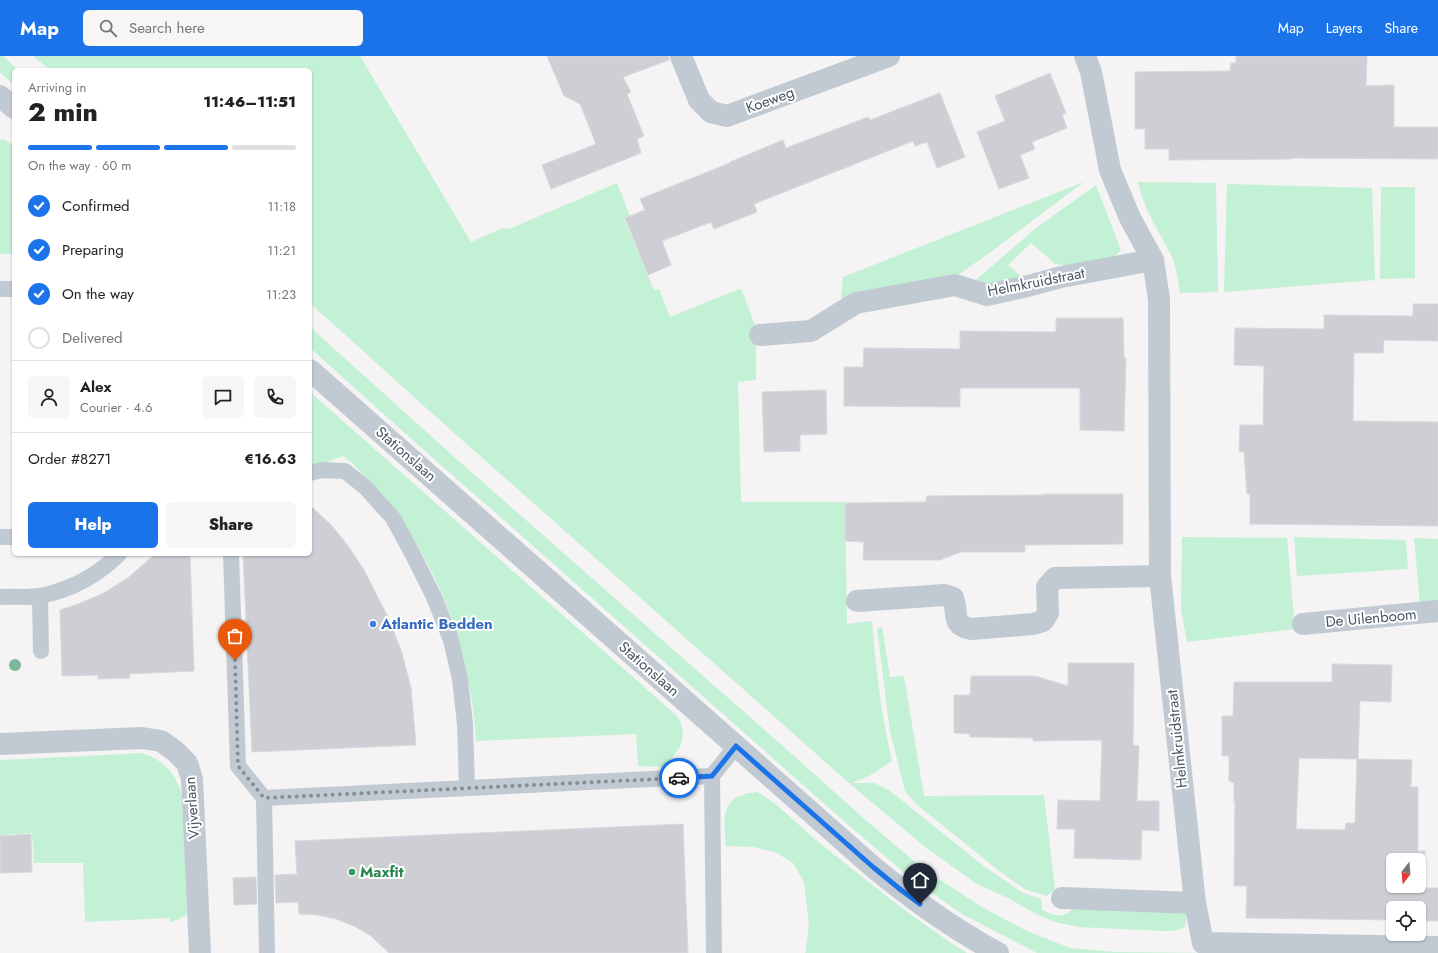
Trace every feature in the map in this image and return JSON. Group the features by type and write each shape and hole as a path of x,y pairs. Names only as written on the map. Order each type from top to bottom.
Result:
{"street":[{"name":"Koeweg","path":"681,56 699,100 711,112 727,116 889,56"},
{"name":"Helmkruidstraat","path":"1085,56 1090,72 1110,170 1130,218 1153,260 1160,299 1160,576 1195,903 1203,944 1438,947"},
{"path":"0,96 12,106"},
{"name":"Helmkruidstraat","path":"760,335 811,331 856,304 955,285 987,295 1061,277 1153,260"},
{"name":"Stationslaan","path":"312,372 901,890 959,931 998,953"},
{"path":"857,601 944,595 952,598 955,605 957,622 962,627 971,628 1033,624 1043,621 1048,613 1047,587 1055,578 1160,576"},
{"name":"De Uilenboom","path":"1303,624 1438,611"},
{"name":"Vijverlaan","path":"0,744 142,738 161,741 175,751 187,763 192,779 200,953"},
{"path":"1062,898 1195,903"}],"lane":[{"path":"0,289 12,289"},
{"path":"312,473 322,470 345,471 365,487 393,518 414,555 434,597 451,640 460,679 465,724 467,788"},
{"path":"0,537 12,537"},
{"path":"0,597 40,596 68,587 87,579 104,568 117,556"},
{"path":"231,556 238,766 264,798 267,953"},
{"path":"40,596 41,651"},
{"path":"714,953 712,776 736,746"},
{"path":"264,798 712,776"}],"green space":[{"path":"0,56 3,56 16,68 12,68 12,83 0,72"},
{"path":"33,56 360,56 471,242 503,228 509,229 617,183 630,216 624,219 654,290 659,289 670,317 739,289 742,290 756,328 756,380 738,382 741,502 845,502 847,624 872,621 879,691 892,761 869,776 851,783 874,783 889,790 985,867 1023,893 1041,899 1042,910 1046,912 1055,915 1063,915 1074,907 1185,909 1186,921 1183,928 1176,931 1164,931 1078,927 1055,922 977,884 925,847 849,783 312,305 312,68 48,68"},
{"path":"2,139 12,144 12,254 0,254 0,141"},
{"path":"1084,182 948,282 841,299 843,277"},
{"path":"1138,182 1216,183 1218,292 1180,293 1172,258 1144,202"},
{"path":"1227,184 1372,188 1375,280 1224,292"},
{"path":"1096,185 1121,250 1113,258 1068,267 1054,263 1031,243 1008,265 1027,281 969,286 1036,228"},
{"path":"1381,187 1415,187 1415,278 1380,279"},
{"path":"312,329 452,455 861,816 921,867 980,906 1027,931 1070,948 1115,952 1220,953 1037,953 962,914 908,876 837,815 312,350"},
{"path":"312,394 676,715 683,730 683,737 674,755 663,767 638,766 636,734 476,741 472,701 465,662 441,591 424,557 404,525 380,494 353,464 343,456 312,467"},
{"path":"1182,537 1287,538 1295,629 1187,642 1181,610"},
{"path":"1294,537 1406,540 1408,569 1297,576"},
{"path":"1414,538 1438,539 1438,603 1420,604"},
{"path":"882,627 890,677 904,676 924,796 1044,795 1055,890 1046,896 1025,889 999,871 916,804 905,791 890,731 877,629"},
{"path":"142,753 158,760 164,765 173,776 180,789 182,796 187,915 170,923 169,918 85,922 83,863 34,863 32,833 0,835 0,760"},
{"path":"757,792 780,808 816,840 890,899 967,953 805,953 809,926 804,882 793,863 775,852 753,847 726,846 725,817 731,802 737,797"}],"building":[{"path":"547,56 669,56 669,60 623,77 631,92 627,94 644,136 637,139 641,153 551,189 542,165 596,144 580,104 564,96"},
{"path":"1236,56 1367,56 1366,86 1394,85 1394,127 1438,127 1438,159 1292,158 1169,160 1169,149 1145,149 1145,129 1135,129 1135,72 1230,71 1231,63 1236,63"},
{"path":"1050,73 1066,113 1062,115 1067,128 1032,142 1035,149 1020,155 1029,178 999,189 977,132 1005,121 995,96"},
{"path":"940,93 965,157 937,168 927,142 915,146 913,141 754,204 757,212 714,229 711,222 662,241 671,265 648,275 625,218 645,210 640,199 783,140 786,148 868,117 870,120"},
{"path":"1413,304 1438,304 1438,341 1384,340 1383,353 1354,353 1353,421 1438,422 1438,526 1250,524 1250,494 1247,494 1244,452 1239,452 1240,425 1263,425 1264,366 1234,365 1235,328 1324,329 1324,315 1413,316"},
{"path":"1056,318 1123,318 1124,358 1126,358 1124,431 1080,430 1080,388 960,388 960,407 844,406 844,367 863,367 864,348 960,349 960,331 1056,332"},
{"path":"826,390 827,434 800,435 800,451 764,452 762,392"},
{"path":"1123,494 1123,544 1025,545 1025,552 961,552 940,560 863,560 864,542 845,541 845,503 926,502 927,496"},
{"path":"312,507 332,526 349,547 364,570 389,619 402,653 411,688 416,745 252,752 243,556 312,556"},
{"path":"153,556 190,556 194,671 129,674 130,678 98,679 98,675 62,676 60,610 104,593 129,577"},
{"path":"1068,663 1134,663 1133,745 1139,746 1137,801 1159,801 1159,831 1142,830 1141,860 1074,858 1075,829 1057,829 1058,800 1100,801 1102,740 1033,741 1033,738 970,737 970,734 954,733 954,695 970,695 971,676 1035,676 1068,686"},
{"path":"1332,664 1392,665 1391,702 1360,701 1358,759 1412,760 1411,787 1418,787 1418,851 1425,851 1425,853 1386,853 1386,893 1426,893 1426,888 1438,888 1438,921 1426,921 1426,901 1386,901 1386,920 1246,918 1247,886 1234,886 1234,783 1229,781 1229,756 1222,756 1222,716 1233,716 1234,682 1332,682","holes":["1299,758 1357,759 1355,823 1346,823 1345,830 1296,829"]},
{"path":"683,824 688,953 389,953 371,936 354,926 336,919 318,915 299,914 298,902 276,903 275,875 297,874 295,841"},
{"path":"31,834 32,872 0,873 0,836"},
{"path":"256,877 257,904 234,905 233,878"}],"way so far":[{"path":"235,660 238,766 264,798 679,778"}],"place":[{"name":"Atlantic Bedden","path":"373,624"},
{"name":"Maxfit","path":"352,872"}],"route":[{"path":"679,778 712,776 736,746 873,867 920,904"}]}
